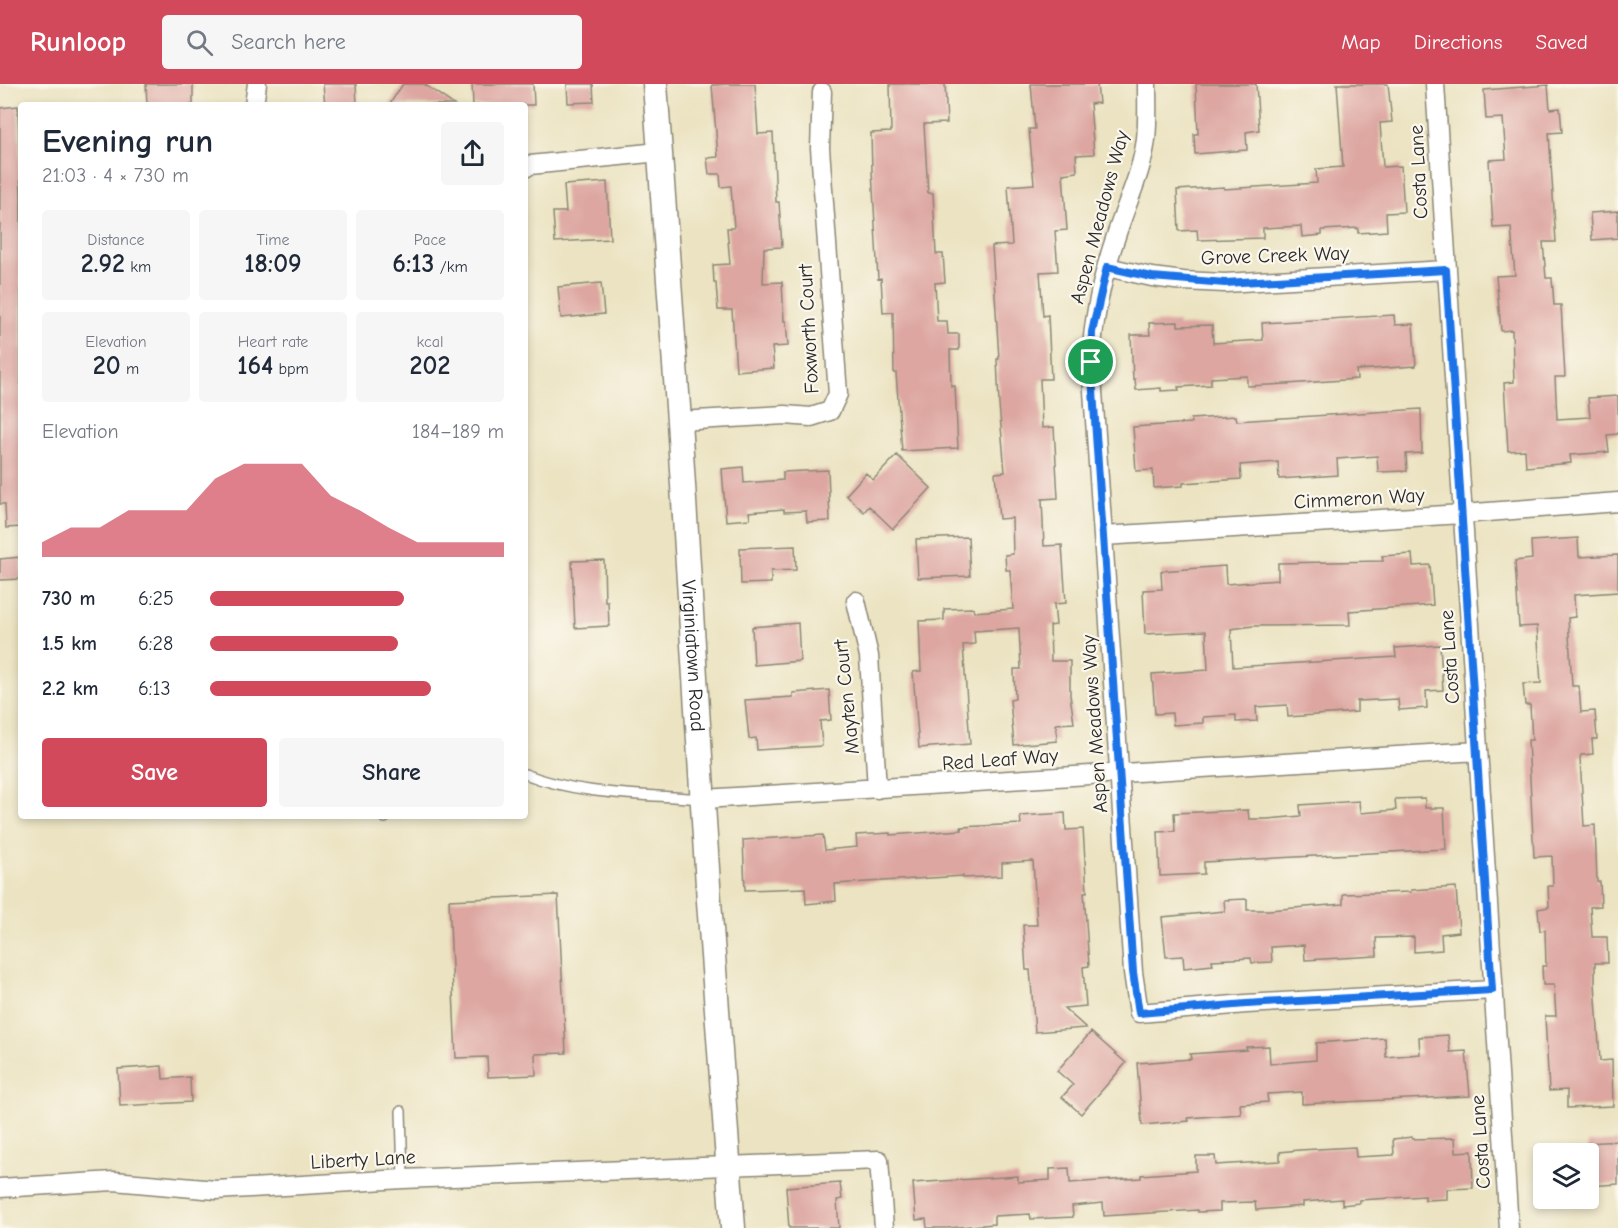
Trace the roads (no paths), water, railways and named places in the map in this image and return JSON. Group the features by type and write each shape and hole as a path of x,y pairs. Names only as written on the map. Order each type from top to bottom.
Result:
{"street":[{"path":"254,102 257,84"},
{"name":"Virginiatown Road","path":"655,84 733,1228"},
{"name":"Aspen Meadows Way","path":"1147,84 1146,140 1107,267 1092,332 1091,362 1133,972 1139,1013 1246,1004 1492,990"},
{"name":"Costa Lane","path":"1435,84 1509,1228"},
{"name":"Foxworth Court","path":"679,421 785,415 811,417 830,411 838,394 820,148 822,92"},
{"path":"528,166 659,152"},
{"name":"Grove Creek Way","path":"1107,267 1152,277 1225,283 1446,270"},
{"name":"Cimmeron Way","path":"1103,536 1618,502"},
{"name":"Mayten Court","path":"855,601 869,656 877,789"},
{"name":"Red Leaf Way","path":"704,799 1478,751"},
{"name":"Liberty Lane","path":"0,1188 114,1180 216,1190 403,1179 879,1160 884,1228"}],"lane":[{"path":"528,775 539,780 601,792 704,799"},
{"path":"401,1111 403,1179"}]}
